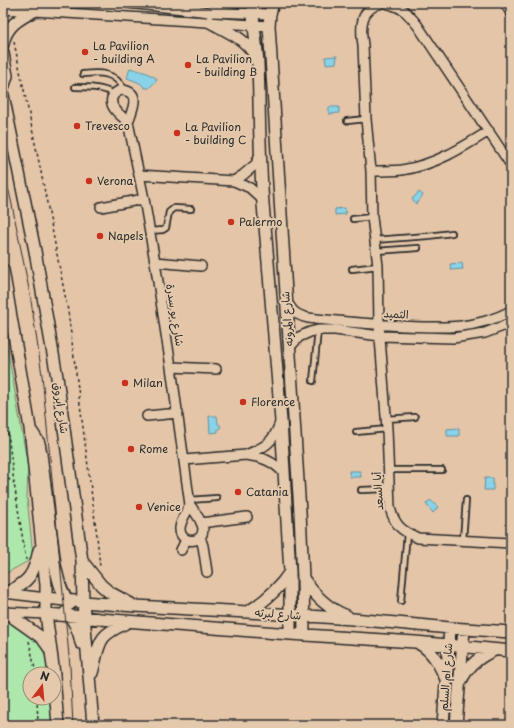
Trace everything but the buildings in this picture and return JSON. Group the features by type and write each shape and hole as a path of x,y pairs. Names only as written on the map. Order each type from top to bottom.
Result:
{"street":[{"path":"128,3 253,25 269,26"},
{"path":"210,17 227,3"},
{"name":"شارع المرونه","path":"273,3 269,26 300,512 304,635"},
{"name":"أبا السعد","path":"382,3 373,5 366,12 361,24 361,34 363,45 366,119 371,171 372,217 378,266 379,325 387,424 390,508 392,517 397,525 406,533"},
{"path":"385,3 398,7 409,14 490,131 511,165"},
{"path":"506,3 511,11"},
{"path":"3,9 210,17 253,8 270,14"},
{"name":"شارع المرونه","path":"253,8 253,25 258,62 262,199 281,421 290,572 290,634"},
{"path":"3,44 5,36 13,24 34,11"},
{"path":"210,17 252,50 258,62"},
{"path":"3,53 7,76 3,88"},
{"path":"125,90 119,90 114,94 112,99 113,107 128,122"},
{"name":"شارع بو سدرة","path":"125,90 130,92 134,100 128,122 155,262 190,502 201,523"},
{"name":"شارع ابروق","path":"3,95 35,251 56,370 82,561 84,617 93,725"},
{"path":"3,113 10,125"},
{"path":"371,171 401,170 435,161 458,150 490,131"},
{"path":"234,181 256,164 260,153"},
{"path":"139,175 234,181 250,188 262,199"},
{"path":"101,207 144,199"},
{"path":"155,262 201,266"},
{"path":"3,270 30,428 46,585 46,614 53,666"},
{"name":"الثميد","path":"286,300 291,310 308,318 379,325 444,328 464,326 482,322 511,311"},
{"name":"الثميد","path":"289,348 299,337 318,330 335,330 380,336 453,338 485,333 511,323"},
{"path":"171,367 216,369"},
{"path":"147,416 178,413"},
{"path":"246,455 261,448 272,439 277,432 281,421"},
{"path":"30,428 39,443 57,576 63,594 75,609 84,617"},
{"path":"184,460 246,455 254,456 267,460 284,473"},
{"path":"186,540 181,533 180,527 190,502"},
{"path":"186,540 195,540 200,537 203,530 201,523 247,518"},
{"path":"406,533 418,538 427,539 511,543"},
{"path":"200,537 207,572"},
{"path":"181,550 186,540"},
{"path":"4,593 25,583 29,578 36,565 41,541"},
{"path":"82,561 100,585 119,598 135,606"},
{"path":"248,612 272,594 290,572"},
{"path":"303,578 314,594 328,606 353,619"},
{"path":"4,593 46,598 70,616 78,629 81,640 85,706 86,712 93,725"},
{"name":"شارع لبرثه","path":"46,598 135,606 353,619 511,632"},
{"path":"3,611 46,614"},
{"path":"3,611 42,638 50,650"},
{"name":"شارع لبرثه","path":"46,614 290,634 415,642 511,651"},
{"path":"89,681 104,636 128,621"},
{"name":"شارع ام السلم","path":"443,725 450,628"},
{"name":"شارع ام السلم","path":"456,725 464,629"},
{"path":"415,642 427,649 433,655 439,664 446,682"},
{"path":"459,687 467,671 473,664 487,653 496,650"},
{"path":"56,706 58,725"}],"lane":[{"path":"83,74 108,74 116,78 125,90"},
{"path":"75,86 92,87 109,91 114,94"},
{"path":"347,121 366,119"},
{"path":"149,231 163,230 166,228 168,212 174,208 191,209"},
{"path":"353,219 372,217"},
{"path":"374,240 452,233"},
{"path":"376,251 418,248"},
{"path":"352,269 378,266"},
{"path":"313,381 318,330"},
{"path":"356,432 415,417"},
{"path":"388,470 442,470"},
{"path":"361,490 389,489"},
{"path":"190,502 217,498"},
{"path":"463,540 466,500"},
{"path":"401,601 406,533"}],"path":[{"path":"9,29 14,37 68,311 100,568"},
{"path":"3,391 14,484 26,559 24,570 29,578"},
{"path":"3,475 14,484"},
{"path":"32,631 28,636 34,666"},
{"path":"37,706 38,725"}],"green space":[{"path":"3,324 27,461 27,497 33,556 30,560 3,575"},
{"path":"3,619 24,629 36,640 44,653 47,666 22,666 22,706 51,706 52,725 3,725"}],"water":[{"path":"337,56 336,63 326,64 325,57"},
{"path":"130,68 147,73 157,80 149,88 145,88 140,83 127,78"},
{"path":"329,107 339,107 339,113 329,114"},
{"path":"419,192 423,195 416,204 412,199"},
{"path":"345,208 346,214 335,215 335,209"},
{"path":"462,263 463,269 451,270 450,264"},
{"path":"209,416 217,416 218,424 221,427 218,429 218,432 210,433"},
{"path":"459,428 459,436 447,436 447,429"},
{"path":"349,471 360,471 361,477 350,477"},
{"path":"485,478 493,478 493,490 484,490"},
{"path":"430,500 438,507 433,513 426,504"}],"tram line":[{"path":"3,167 30,294 42,375 70,666 73,725"}],"place":[{"name":"La Pavilion - building A","path":"85,52"},
{"name":"La Pavilion - building B","path":"188,65"},
{"name":"Trevesco","path":"77,126"},
{"name":"La Pavilion - building C","path":"177,133"},
{"name":"Verona","path":"89,181"},
{"name":"Palermo","path":"231,222"},
{"name":"Napels","path":"100,236"},
{"name":"Milan","path":"125,383"},
{"name":"Florence","path":"243,402"},
{"name":"Rome","path":"131,449"},
{"name":"Catania","path":"238,492"},
{"name":"Venice","path":"139,507"}]}
